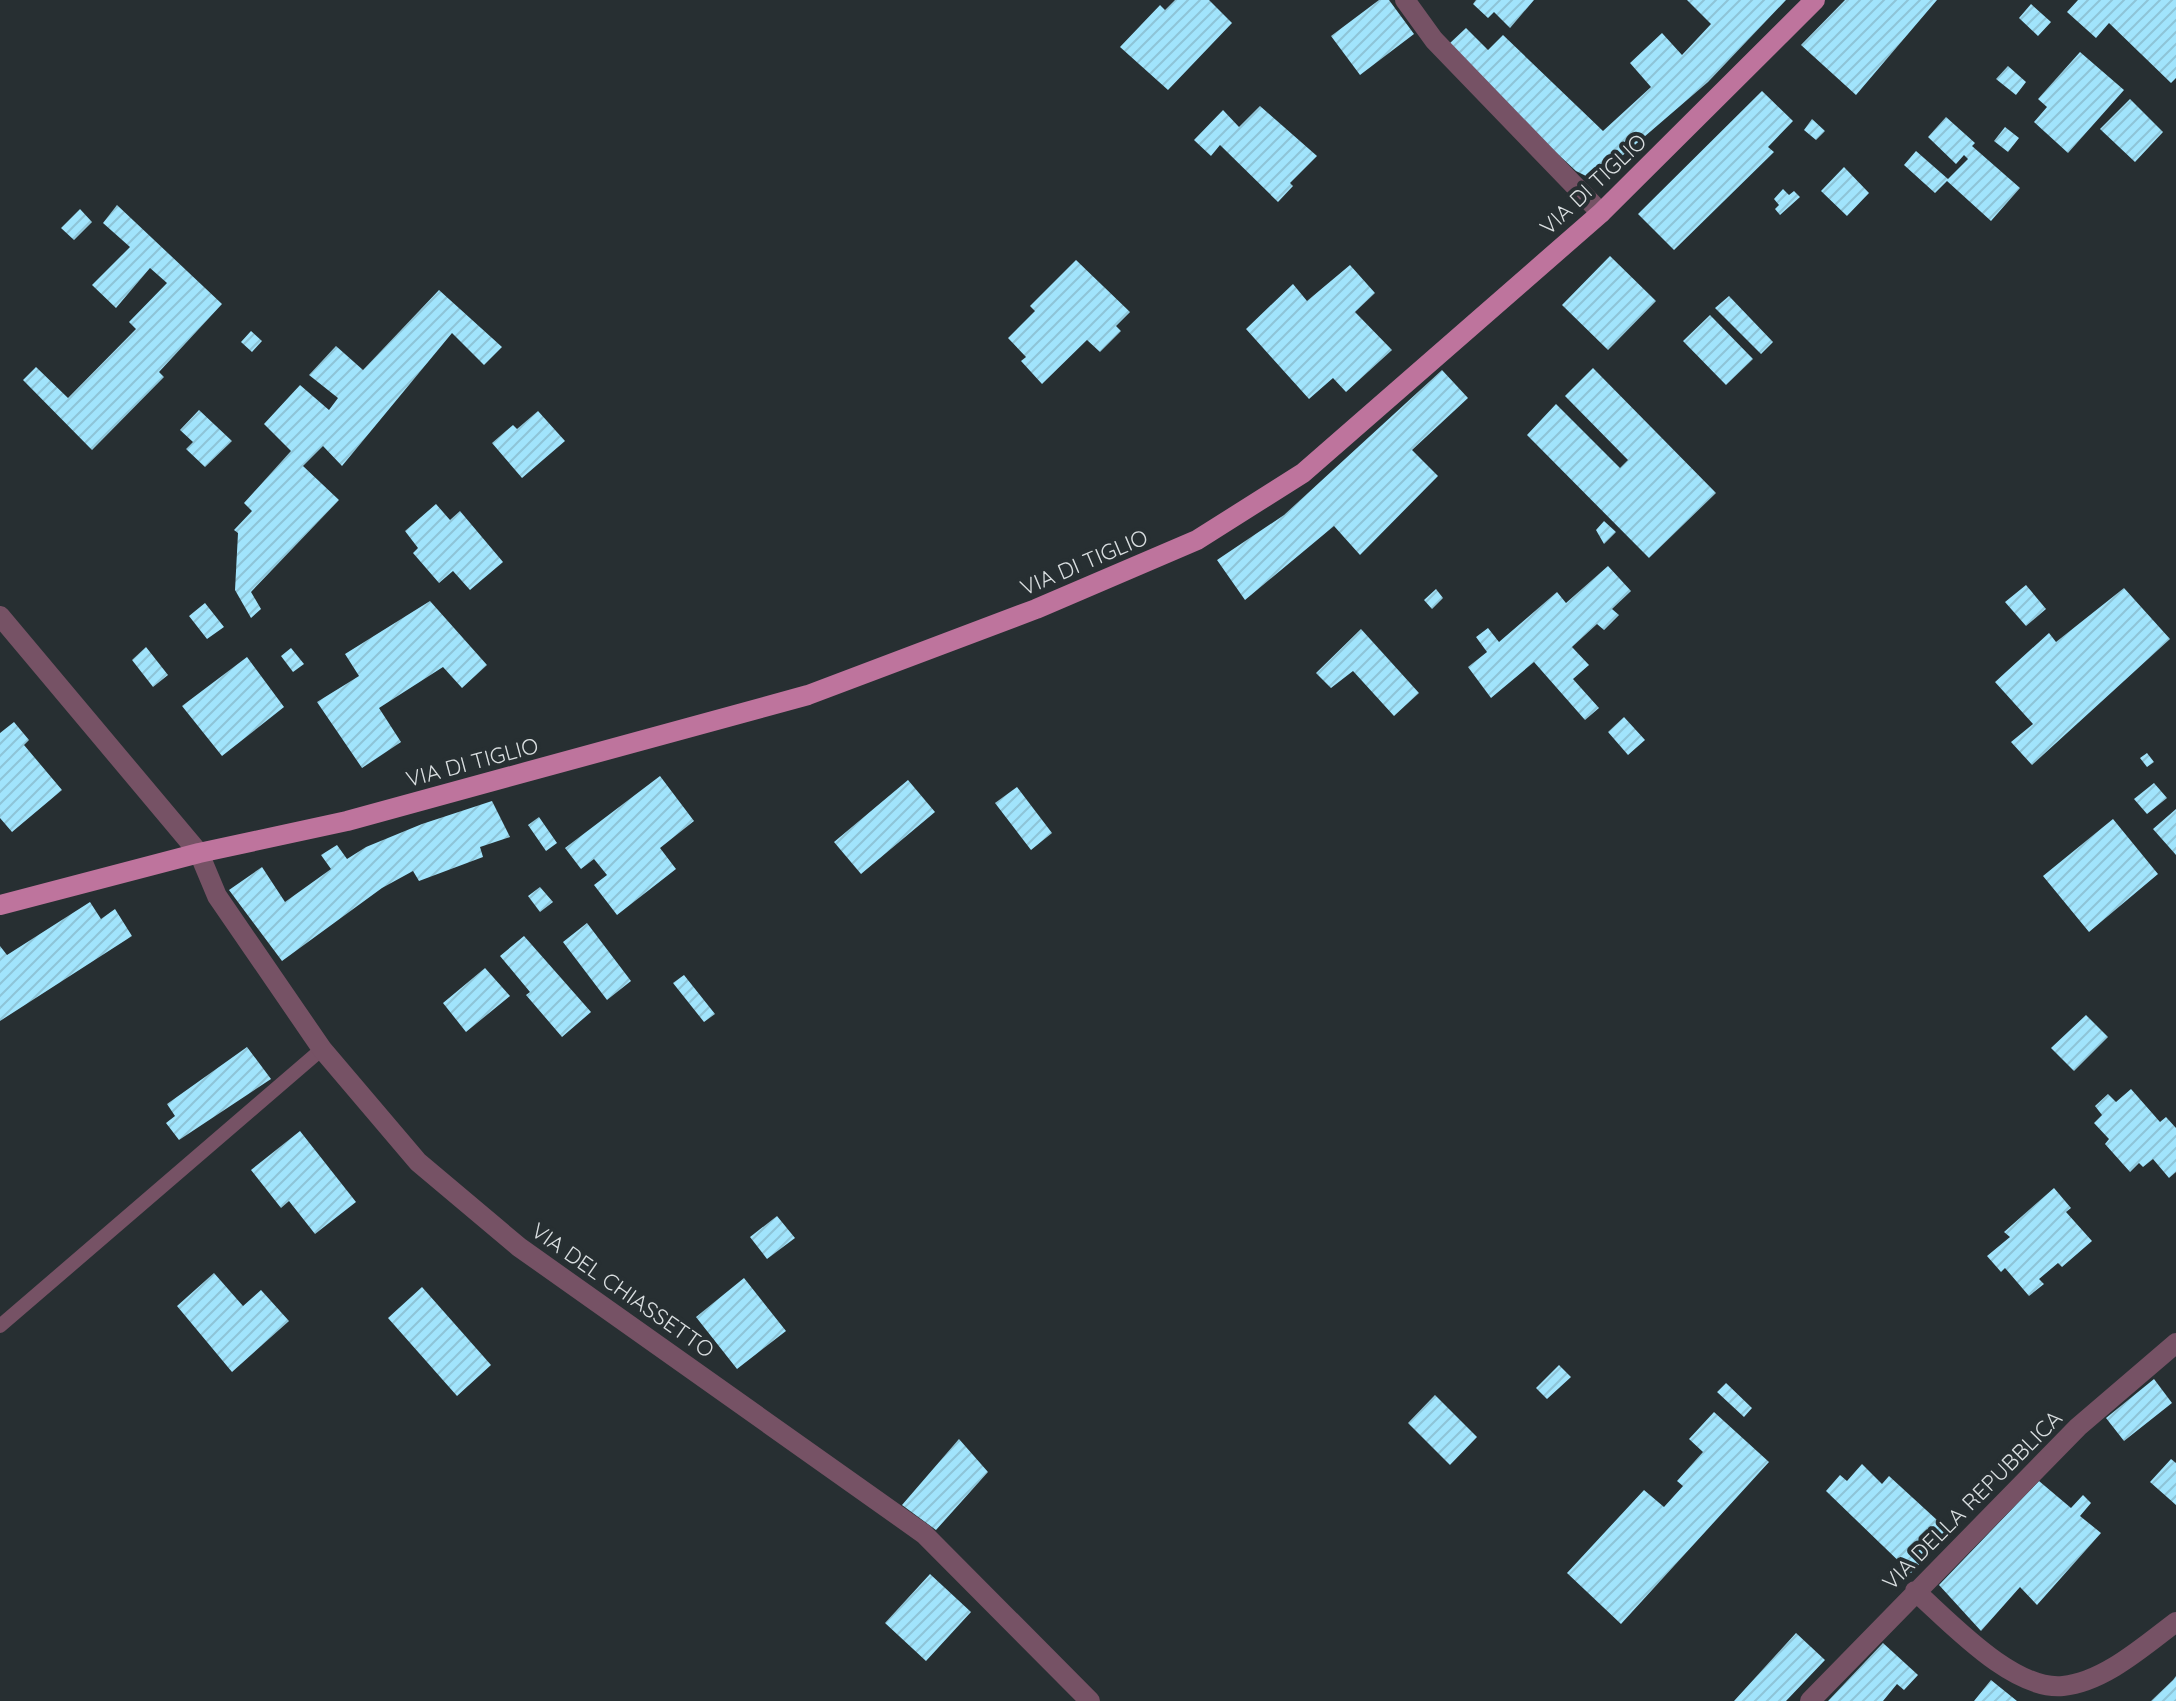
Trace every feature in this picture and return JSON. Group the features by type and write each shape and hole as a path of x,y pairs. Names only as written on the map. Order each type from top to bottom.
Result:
{"main road":[{"name":"VIA DI TIGLIO","path":"0,905 199,853 357,818 808,695 1036,609 1197,540 1303,473 1601,213 1815,0"}],"street":[{"path":"1405,0 1434,40 1601,213"},
{"path":"0,616 199,853"},
{"name":"VIA DEL CHIASSETTO","path":"199,853 217,896 322,1049 418,1162 519,1247 658,1342 924,1534 1090,1701"},
{"name":"VIA DELLA REPUBBLICA","path":"1810,1701 2078,1427 2176,1343"},
{"name":"VIA DELLA REPUBBLICA","path":"1915,1591 1990,1657 2030,1681 2062,1686 2090,1679 2176,1622"}],"lane":[{"path":"0,1326 205,1154 322,1049"}],"building":[{"path":"1175,0 1209,0 1232,23 1168,90 1120,47 1160,5 1165,10"},
{"path":"1379,0 1389,0 1414,34 1360,75 1331,36"},
{"path":"1476,0 1534,0 1510,28 1494,12 1488,18 1473,4"},
{"path":"1687,0 1786,0 1708,82 1594,180 1576,171 1549,146 1449,44 1466,28 1488,50 1503,35 1603,131 1651,87 1630,63 1662,33 1682,55 1711,24"},
{"path":"1845,0 1937,0 1856,95 1801,45"},
{"path":"2078,0 2176,0 2176,78 2171,83 2109,23 2096,38 2067,12"},
{"path":"2031,4 2051,22 2038,36 2019,18"},
{"path":"2080,52 2124,90 2068,153 2034,122 2047,107 2038,99"},
{"path":"2008,66 2026,82 2016,95 1996,79"},
{"path":"1762,91 1793,121 1768,147 1774,152 1674,250 1638,214"},
{"path":"2130,99 2163,132 2135,162 2100,129"},
{"path":"1260,106 1317,156 1290,183 1293,186 1278,202 1220,145 1211,156 1194,140 1223,110 1239,127"},
{"path":"1946,117 1975,143 1972,146 2020,188 1991,221 1947,181 1935,193 1904,165 1916,151 1948,179 1968,159 1964,155 1956,164 1928,137"},
{"path":"1812,119 1825,131 1816,140 1804,130"},
{"path":"2005,127 2019,138 2008,152 1994,141"},
{"path":"1844,167 1869,193 1847,216 1821,191"},
{"path":"1783,189 1789,195 1794,191 1800,197 1780,215 1775,209 1779,205 1774,199"},
{"path":"117,205 222,304 159,372 164,377 92,450 23,380 36,367 68,398 136,329 129,322 167,283 150,268 116,308 92,285 130,247 103,223"},
{"path":"80,209 92,222 74,240 61,228"},
{"path":"1610,256 1656,301 1608,350 1562,305"},
{"path":"1076,260 1130,312 1116,326 1121,331 1100,352 1087,340 1042,384 1021,361 1026,357 1008,338 1035,311 1030,306"},
{"path":"1350,265 1375,293 1355,312 1392,350 1346,392 1333,378 1309,399 1246,329 1293,284 1307,301"},
{"path":"439,290 502,347 484,365 452,333 342,466 323,446 303,466 339,500 251,592 261,609 251,618 235,590 238,533 234,530 252,511 244,503 291,451 264,424 300,385 329,410 338,398 309,375 336,346 363,370"},
{"path":"1729,296 1773,342 1761,354 1715,308"},
{"path":"1710,315 1753,359 1726,385 1683,341"},
{"path":"251,331 262,341 252,352 241,342"},
{"path":"1593,368 1716,493 1649,558 1527,435 1556,404 1620,468 1628,460 1565,396"},
{"path":"1442,370 1468,398 1412,450 1438,476 1360,555 1334,526 1245,600 1217,560 1284,515"},
{"path":"199,410 232,441 205,467 186,449 193,442 180,430"},
{"path":"538,411 565,441 522,478 492,443 513,425 517,429"},
{"path":"436,504 450,520 460,511 503,562 470,590 453,571 439,583 413,553 418,548 405,531"},
{"path":"1604,521 1616,532 1604,544 1596,530"},
{"path":"1608,566 1631,591 1612,609 1619,615 1604,630 1597,624 1572,647 1589,665 1573,679 1599,708 1585,720 1534,662 1491,698 1468,667 1487,652 1476,637 1488,628 1499,642 1557,592 1566,603"},
{"path":"2026,585 2046,609 2026,626 2005,602"},
{"path":"2124,588 2170,639 2032,765 2011,742 2033,724 1995,682 2049,633 2056,642"},
{"path":"1436,589 1443,598 1432,609 1424,600"},
{"path":"430,601 487,665 462,688 443,667 379,708 401,742 362,768 317,702 359,676 345,654"},
{"path":"205,603 224,627 207,639 189,616"},
{"path":"1361,629 1419,693 1394,716 1353,671 1331,688 1316,673"},
{"path":"146,647 168,675 153,687 132,660"},
{"path":"291,648 304,664 293,672 281,656"},
{"path":"247,657 284,707 222,756 182,706"},
{"path":"1624,717 1645,740 1628,755 1608,732"},
{"path":"14,722 29,740 24,745 62,790 12,832 0,818 0,733"},
{"path":"2147,753 2154,762 2147,767 2140,758"},
{"path":"660,776 694,821 660,848 676,869 617,915 594,885 607,875 594,859 581,869 565,848"},
{"path":"908,780 935,812 861,874 834,842"},
{"path":"2154,783 2167,798 2147,814 2134,799"},
{"path":"1017,787 1052,833 1031,850 995,803"},
{"path":"492,801 510,837 480,847 483,857 419,881 413,871 382,888 282,961 229,890 262,867 285,902 331,869 321,855 337,845 347,859 366,847 422,824"},
{"path":"2176,809 2176,855 2153,829"},
{"path":"539,817 557,843 546,851 528,825"},
{"path":"2113,819 2158,874 2089,932 2043,876"},
{"path":"540,887 553,902 540,912 528,896"},
{"path":"90,902 101,919 115,909 132,936 0,1021 0,946 7,955"},
{"path":"587,923 631,981 607,1000 563,942"},
{"path":"524,936 591,1012 562,1037 526,995 530,992 500,956"},
{"path":"485,968 510,996 466,1032 443,1003"},
{"path":"684,975 715,1014 704,1022 673,983"},
{"path":"2086,1015 2108,1037 2074,1071 2051,1048"},
{"path":"247,1047 271,1079 179,1140 166,1123 175,1116 167,1104"},
{"path":"2131,1089 2160,1122 2166,1117 2176,1128 2176,1172 2169,1178 2153,1159 2143,1167 2139,1163 2130,1172 2105,1144 2109,1139 2094,1123 2102,1115 2095,1106 2108,1094 2116,1102"},
{"path":"300,1131 356,1202 315,1234 289,1201 281,1208 251,1170"},
{"path":"2054,1188 2071,1208 2066,1212 2092,1241 2062,1267 2058,1263 2039,1279 2044,1284 2029,1296 2005,1268 2001,1272 1987,1256 2010,1237 2004,1232"},
{"path":"777,1216 795,1238 767,1259 750,1237"},
{"path":"214,1273 243,1306 261,1290 289,1321 232,1372 177,1306"},
{"path":"744,1278 786,1331 737,1369 696,1317"},
{"path":"422,1287 491,1365 457,1396 388,1318"},
{"path":"1559,1365 1571,1377 1547,1399 1536,1388"},
{"path":"2154,1379 2172,1403 2124,1441 2106,1418"},
{"path":"1726,1383 1752,1408 1744,1417 1717,1392"},
{"path":"1435,1395 1477,1437 1450,1465 1408,1423"},
{"path":"1714,1412 1769,1462 1621,1624 1567,1573 1644,1490 1664,1507 1683,1486 1677,1481 1703,1452 1689,1439"},
{"path":"959,1439 988,1472 936,1530 902,1505"},
{"path":"2171,1459 2176,1463 2176,1505 2150,1482"},
{"path":"1862,1464 1882,1484 1889,1476 1949,1531 1911,1573 1826,1491 1840,1475 1847,1481"},
{"path":"2039,1481 2071,1508 2083,1495 2091,1503 2080,1516 2101,1533 2037,1605 2020,1587 1981,1631 1939,1585"},
{"path":"930,1574 971,1612 926,1661 885,1623"},
{"path":"1796,1633 1825,1660 1786,1701 1734,1701"},
{"path":"1883,1643 1918,1675 1904,1690 1897,1684 1883,1701 1828,1701"},
{"path":"2176,1676 2176,1701 2151,1701 2173,1680"},
{"path":"1991,1680 2017,1701 1974,1701"}]}
